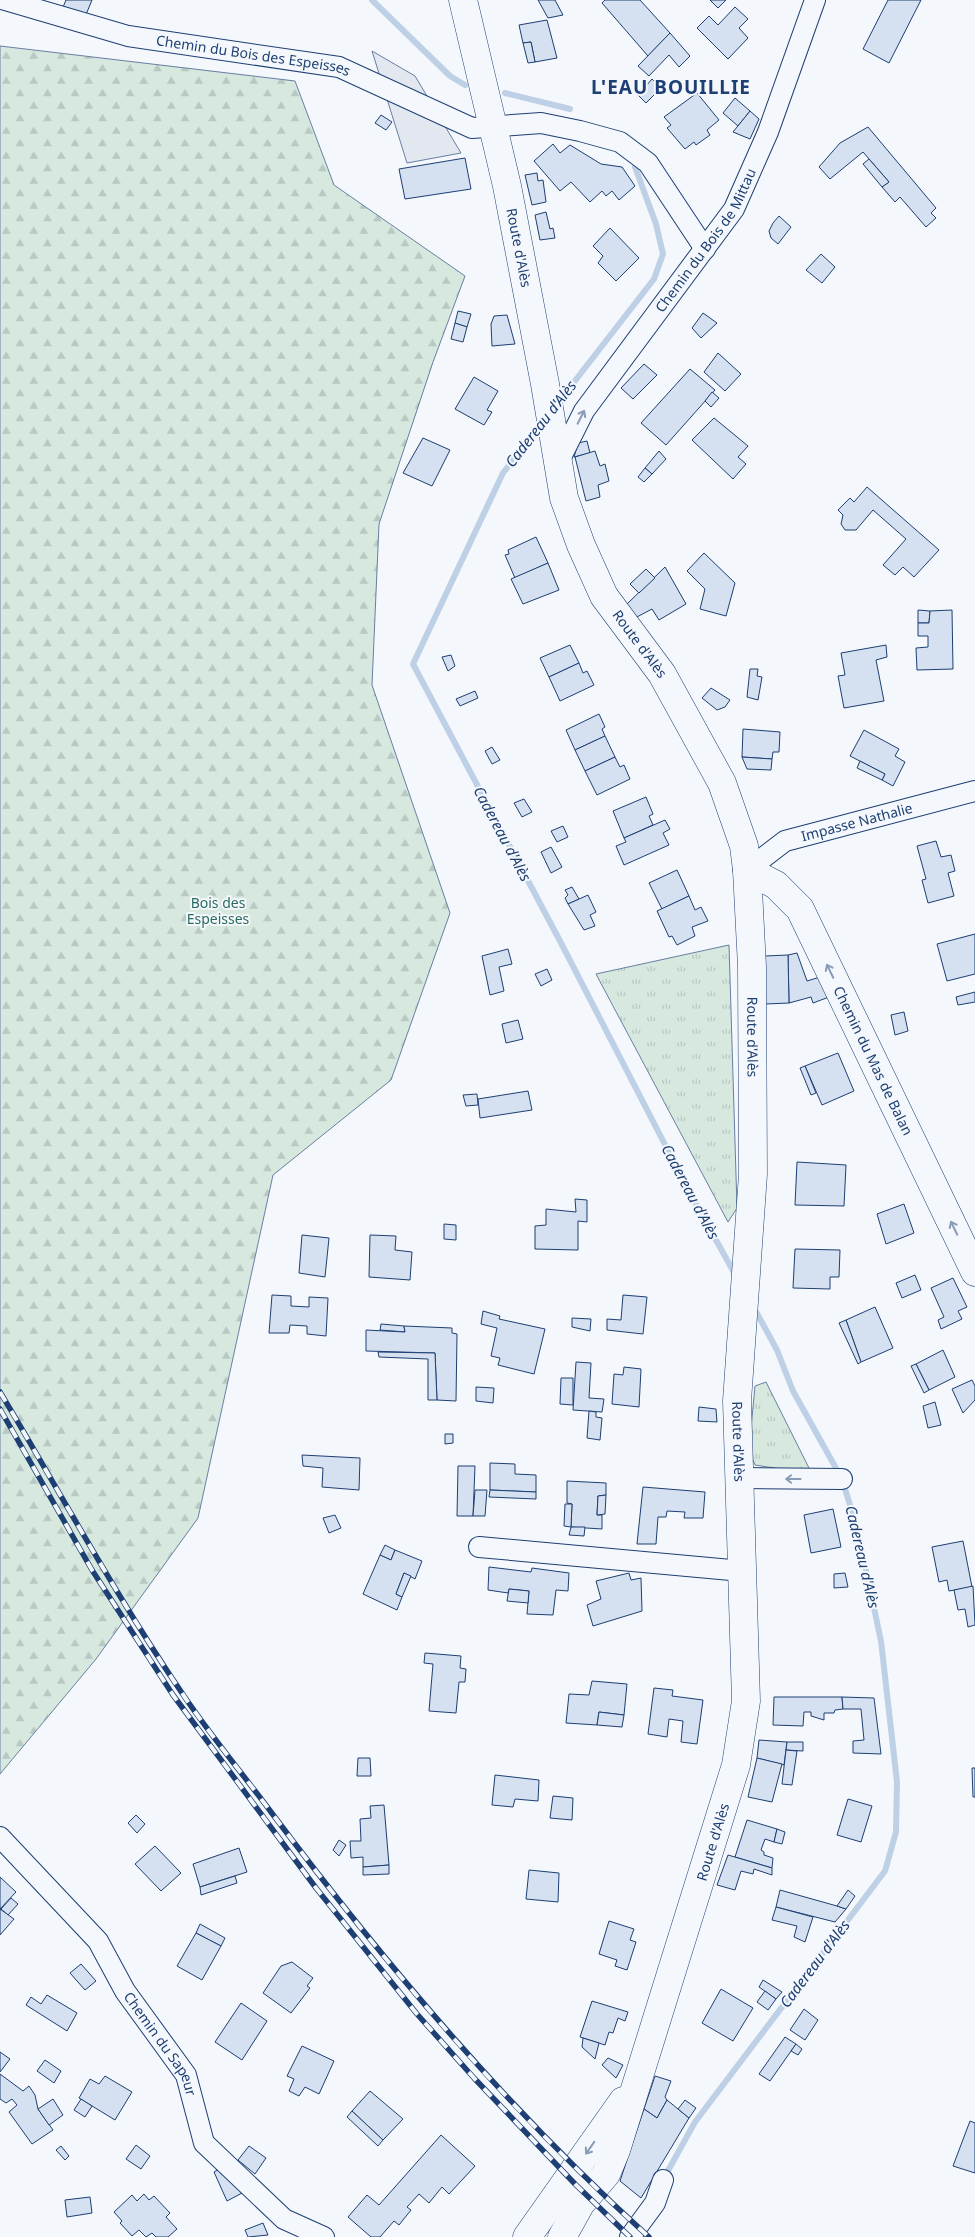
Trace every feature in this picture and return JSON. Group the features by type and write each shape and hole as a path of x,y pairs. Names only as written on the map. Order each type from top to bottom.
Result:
{"main road":[{"name":"Route d'Alès","path":"453,0 474,44"},
{"name":"Route d'Alès","path":"463,0 491,114 545,384 564,498 604,596 662,674 722,783 744,846 752,967 753,1174 737,1401 746,1701 736,1765 616,2150 606,2174 581,2203 562,2237"},
{"name":"Chemin du Mas de Balan","path":"747,870 776,885 800,909 975,1272"},
{"name":"Route d'Alès","path":"527,2237 638,2079"}],"street":[{"name":"Chemin du Bois de Mittau","path":"559,461 584,411 734,209 768,132 815,0"},
{"name":"Chemin du Bois des Espeisses","path":"9,1 128,36 339,67 472,128 491,114 580,131 620,142 648,163 706,249"},
{"name":"Impasse Nathalie","path":"747,870 785,841 975,791"},
{"path":"740,1478 842,1479"},
{"path":"479,1547 742,1571"},
{"name":"Chemin du Sapeur","path":"0,1837 98,1941 125,1991 186,2076 204,2142 284,2219 324,2237"},
{"path":"630,2237 655,2203 663,2180"}],"green space":[{"name":"Bois des Espeisses","path":"0,46 295,81 334,185 465,276 433,362 379,524 372,685 450,913 391,1080 273,1175 198,1518 96,1659 0,1774"},
{"path":"729,945 737,1208 728,1222 596,974"},
{"path":"766,1382 812,1474 755,1465 749,1450 755,1386"}],"shaded area":[{"path":"372,51 415,76 461,153 407,163"}],"building":[{"path":"66,0 92,0 85,17 61,12"},
{"path":"538,0 555,0 563,15 548,18"},
{"path":"605,0 640,0 670,33 648,56 602,3"},
{"path":"710,0 726,0 718,8"},
{"path":"888,0 921,0 889,63 863,49"},
{"path":"735,7 748,19 739,28 748,38 728,59 697,28 709,16 718,25"},
{"path":"547,20 557,58 535,62 531,42 523,43 519,25"},
{"path":"670,33 690,56 679,67 669,55 649,76 638,66"},
{"path":"531,42 535,62 528,63 523,43"},
{"path":"652,79 661,88 646,103 638,95"},
{"path":"697,93 719,120 707,130 710,135 696,145 694,142 685,149 667,128 671,125 664,117"},
{"path":"735,98 750,111 738,126 723,113"},
{"path":"750,111 759,119 750,139 733,132"},
{"path":"381,115 392,122 386,130 375,123"},
{"path":"868,127 936,208 931,213 936,218 926,227 900,197 895,202 882,187 889,182 863,152 830,179 819,167 840,143"},
{"path":"553,144 560,153 570,145 601,164 622,167 635,186 619,200 612,191 606,196 602,191 590,202 571,182 560,191 534,161"},
{"path":"465,158 471,189 405,199 399,169"},
{"path":"869,159 889,182 882,187 863,164"},
{"path":"537,173 538,181 543,180 546,202 532,205 525,175"},
{"path":"546,212 550,229 553,228 555,238 540,240 535,215"},
{"path":"779,216 791,227 778,244 771,238 769,231"},
{"path":"610,228 639,258 616,281 598,263 603,256 593,246"},
{"path":"821,254 835,267 822,283 806,270"},
{"path":"458,311 471,314 467,327 455,323"},
{"path":"703,313 717,323 701,338 692,328"},
{"path":"507,315 515,344 492,346 491,324 494,316"},
{"path":"455,323 467,327 463,342 451,339"},
{"path":"718,353 741,374 725,391 704,372"},
{"path":"644,364 657,375 633,399 621,388"},
{"path":"690,369 715,390 666,445 641,423"},
{"path":"474,377 498,391 487,410 492,412 484,425 455,409"},
{"path":"712,392 719,398 711,407 705,401"},
{"path":"714,418 748,446 738,457 746,464 733,479 692,440"},
{"path":"423,438 450,450 432,486 403,473"},
{"path":"587,441 590,453 574,457 578,443"},
{"path":"595,451 600,466 605,464 609,481 598,485 600,497 586,501 575,457"},
{"path":"659,451 666,459 652,474 645,468"},
{"path":"645,468 652,474 644,482 638,477"},
{"path":"867,487 939,550 914,577 903,567 895,575 883,565 906,539 873,510 856,530 845,530 841,524 843,515 838,510 850,498 854,502"},
{"path":"536,537 548,563 515,578 505,555 509,554 508,550"},
{"path":"704,553 735,583 726,616 700,609 705,589 687,571"},
{"path":"548,563 559,590 523,604 511,579"},
{"path":"665,567 686,604 659,620 652,609 635,618 626,605"},
{"path":"646,569 655,578 639,593 630,584"},
{"path":"918,610 930,611 929,623 918,623"},
{"path":"952,610 953,669 917,670 916,648 928,647 928,636 918,636 918,623 929,623 930,611"},
{"path":"570,645 579,663 549,677 540,658"},
{"path":"886,645 887,657 876,660 884,701 844,708 838,676 845,675 841,653"},
{"path":"451,655 455,666 448,671 442,657"},
{"path":"579,663 583,673 587,671 594,685 560,701 549,677"},
{"path":"750,669 758,669 757,676 762,677 758,700 747,697"},
{"path":"711,688 730,700 725,707 717,710 702,698"},
{"path":"475,691 478,698 460,706 456,699"},
{"path":"599,714 605,727 602,729 605,736 575,750 566,730"},
{"path":"743,729 780,732 779,752 773,752 772,759 742,757"},
{"path":"864,730 899,749 895,756 905,762 893,786 882,780 885,774 850,756"},
{"path":"605,736 615,757 585,771 575,750"},
{"path":"492,747 500,760 492,764 485,751"},
{"path":"615,757 620,767 624,765 630,779 597,795 585,771"},
{"path":"742,757 772,759 771,770 747,769"},
{"path":"860,761 885,774 882,780 857,768"},
{"path":"646,797 653,814 649,816 653,825 624,838 613,811"},
{"path":"524,799 532,812 522,817 514,803"},
{"path":"665,820 670,829 663,833 669,845 624,865 616,846 626,842 624,838"},
{"path":"563,826 568,837 557,842 551,831"},
{"path":"936,841 941,857 951,855 955,871 948,873 954,896 928,903 922,880 926,879 917,846"},
{"path":"551,847 562,867 551,873 541,852"},
{"path":"677,870 689,896 662,909 649,883"},
{"path":"572,887 579,899 568,904 565,898 568,895 565,890"},
{"path":"588,895 596,912 590,915 595,926 584,930 568,904"},
{"path":"689,896 695,910 701,907 708,921 692,927 695,936 677,945 672,936 669,937 657,911"},
{"path":"975,934 975,974 947,981 937,944"},
{"path":"508,949 512,964 499,967 504,991 490,995 482,956"},
{"path":"797,953 807,981 820,977 829,997 813,1003 811,997 789,1003 788,955"},
{"path":"788,955 789,1003 765,1004 765,956"},
{"path":"547,969 552,980 541,986 535,974"},
{"path":"975,992 975,1002 958,1005 956,997"},
{"path":"904,1012 908,1031 895,1035 891,1015"},
{"path":"518,1020 523,1039 506,1043 502,1024"},
{"path":"838,1053 854,1091 822,1105 805,1066"},
{"path":"805,1066 816,1093 811,1095 800,1068"},
{"path":"528,1091 532,1110 480,1118 478,1099"},
{"path":"477,1094 478,1105 466,1106 463,1095"},
{"path":"797,1162 846,1165 844,1206 795,1205"},
{"path":"575,1199 587,1200 587,1222 578,1221 578,1250 535,1249 535,1226 546,1225 546,1209 576,1212"},
{"path":"904,1204 914,1233 886,1244 877,1214"},
{"path":"444,1224 456,1225 456,1240 444,1239"},
{"path":"302,1235 329,1238 325,1277 299,1273"},
{"path":"370,1235 396,1236 395,1250 412,1252 410,1280 369,1277"},
{"path":"795,1249 840,1250 839,1277 830,1277 830,1289 793,1288"},
{"path":"915,1275 921,1290 902,1298 896,1283"},
{"path":"953,1278 967,1307 958,1311 962,1319 941,1329 938,1320 944,1317 931,1288"},
{"path":"272,1295 291,1296 291,1306 309,1307 309,1297 328,1298 326,1336 307,1334 307,1326 290,1325 289,1333 269,1333"},
{"path":"623,1295 647,1297 643,1334 607,1330 607,1319 621,1320"},
{"path":"875,1307 893,1348 861,1362 846,1320"},
{"path":"483,1311 500,1316 499,1319 545,1329 534,1374 498,1365 500,1358 491,1356 497,1328 481,1324"},
{"path":"572,1318 591,1319 590,1331 572,1327"},
{"path":"846,1320 861,1362 858,1364 839,1323"},
{"path":"381,1324 404,1326 405,1332 380,1330"},
{"path":"404,1326 452,1328 452,1333 457,1334 456,1401 437,1400 435,1353 366,1351 366,1330 405,1332"},
{"path":"943,1350 955,1377 929,1390 916,1364"},
{"path":"378,1352 435,1353 437,1400 428,1400 428,1359 379,1357"},
{"path":"576,1362 591,1363 589,1398 604,1399 602,1412 573,1410"},
{"path":"916,1364 929,1390 924,1393 911,1366"},
{"path":"624,1367 641,1369 639,1407 612,1404 614,1374 623,1375"},
{"path":"561,1378 573,1378 573,1405 560,1404"},
{"path":"972,1380 975,1386 975,1400 963,1413 952,1389"},
{"path":"476,1387 494,1388 493,1403 476,1401"},
{"path":"935,1402 941,1425 928,1428 923,1406"},
{"path":"699,1407 716,1409 717,1422 698,1421"},
{"path":"589,1411 596,1412 596,1417 602,1418 600,1440 587,1438"},
{"path":"445,1434 453,1434 453,1443 445,1444"},
{"path":"302,1455 360,1458 359,1490 322,1487 323,1468 303,1466"},
{"path":"490,1463 515,1464 515,1474 536,1475 536,1492 490,1490"},
{"path":"458,1466 475,1466 473,1516 457,1516"},
{"path":"567,1481 606,1483 606,1495 598,1496 597,1515 602,1515 602,1529 571,1527 572,1504 567,1503"},
{"path":"643,1487 705,1492 703,1518 684,1518 685,1512 667,1511 666,1517 658,1517 656,1544 637,1544"},
{"path":"475,1490 487,1490 485,1516 473,1516"},
{"path":"490,1490 536,1492 536,1499 489,1497"},
{"path":"606,1495 605,1514 597,1515 598,1496"},
{"path":"565,1504 572,1504 571,1527 564,1526"},
{"path":"833,1509 841,1547 811,1553 804,1515"},
{"path":"335,1515 341,1528 329,1533 323,1518"},
{"path":"571,1527 585,1527 584,1536 569,1535"},
{"path":"963,1541 972,1587 949,1591 947,1580 939,1582 932,1547"},
{"path":"385,1545 395,1550 391,1560 380,1555"},
{"path":"395,1550 422,1561 415,1579 404,1573 396,1594 402,1597 397,1610 363,1594 380,1555 391,1560"},
{"path":"489,1567 531,1572 532,1568 569,1573 568,1591 556,1590 553,1615 527,1614 529,1591 509,1589 508,1593 488,1590"},
{"path":"404,1573 411,1576 402,1597 396,1594"},
{"path":"629,1573 631,1580 641,1578 642,1611 593,1626 587,1605 601,1599 596,1581"},
{"path":"845,1573 848,1587 834,1588 834,1574"},
{"path":"973,1586 975,1625 968,1627 965,1609 958,1610 954,1590"},
{"path":"509,1589 529,1591 528,1603 507,1601"},
{"path":"425,1653 461,1656 460,1668 466,1669 465,1682 459,1682 456,1713 429,1711 433,1664 424,1663"},
{"path":"592,1681 627,1684 624,1715 599,1712 597,1725 566,1723 569,1694 589,1695"},
{"path":"654,1688 673,1690 672,1696 703,1700 697,1744 681,1742 683,1721 669,1719 667,1737 648,1734"},
{"path":"774,1697 842,1697 843,1709 835,1710 834,1713 824,1713 824,1720 811,1716 811,1712 804,1712 803,1726 773,1725"},
{"path":"842,1697 874,1698 881,1754 853,1753 853,1741 864,1740 861,1709 843,1709"},
{"path":"599,1712 624,1715 622,1727 597,1725"},
{"path":"759,1740 787,1742 784,1765 757,1758"},
{"path":"787,1742 803,1742 803,1751 786,1750"},
{"path":"786,1750 797,1751 792,1785 782,1784"},
{"path":"358,1758 370,1758 371,1776 357,1776"},
{"path":"757,1758 782,1764 772,1802 748,1797"},
{"path":"972,1768 975,1768 975,1797 973,1797"},
{"path":"495,1775 539,1780 538,1801 515,1799 513,1807 492,1805"},
{"path":"553,1796 573,1798 572,1820 550,1818"},
{"path":"848,1799 872,1806 861,1842 837,1835"},
{"path":"384,1805 389,1865 363,1867 363,1857 351,1858 350,1841 361,1841 360,1819 371,1818 370,1806"},
{"path":"136,1815 145,1824 137,1833 128,1823"},
{"path":"747,1820 777,1829 774,1842 765,1839 761,1850 764,1852 764,1855 773,1858 772,1868 735,1857"},
{"path":"777,1829 785,1832 782,1844 774,1842"},
{"path":"339,1840 346,1845 339,1856 333,1850"},
{"path":"155,1846 181,1873 161,1891 135,1864"},
{"path":"239,1848 247,1872 200,1887 193,1864"},
{"path":"728,1855 772,1868 772,1875 754,1869 753,1874 741,1871 735,1890 717,1885"},
{"path":"389,1865 389,1874 363,1875 363,1867"},
{"path":"529,1870 559,1873 558,1902 526,1899"},
{"path":"235,1876 237,1883 201,1895 200,1887"},
{"path":"0,1877 16,1892 0,1909"},
{"path":"780,1890 846,1909 835,1922 776,1907"},
{"path":"848,1890 855,1896 846,1909 837,1906"},
{"path":"11,1898 18,1904 8,1915 1,1909"},
{"path":"776,1907 813,1917 805,1942 794,1937 797,1926 772,1920"},
{"path":"0,1909 14,1919 0,1935"},
{"path":"609,1921 634,1929 630,1940 636,1942 627,1970 615,1966 617,1960 599,1954"},
{"path":"200,1924 225,1938 221,1946 196,1933"},
{"path":"196,1933 221,1946 202,1980 177,1966"},
{"path":"292,1962 313,1978 307,1986 310,1988 291,2013 263,1993 281,1966"},
{"path":"81,1964 96,1981 85,1990 70,1973"},
{"path":"763,1980 782,1992 776,1999 759,1987"},
{"path":"721,1989 753,2008 733,2041 702,2023"},
{"path":"765,1991 776,1999 768,2010 757,2002"},
{"path":"47,1995 77,2013 67,2031 26,2005 31,1997 41,2004"},
{"path":"592,2001 628,2012 625,2021 618,2018 613,2033 609,2032 605,2045 580,2037"},
{"path":"241,2003 267,2021 242,2060 215,2042"},
{"path":"804,2009 818,2020 805,2040 790,2030"},
{"path":"785,2037 796,2044 770,2081 759,2074"},
{"path":"583,2038 599,2043 595,2059 582,2047"},
{"path":"796,2044 802,2049 798,2055 791,2051"},
{"path":"302,2046 334,2061 319,2094 305,2087 299,2096 289,2091 294,2079 287,2076"},
{"path":"0,2052 10,2059 0,2072"},
{"path":"608,2058 623,2065 616,2078 602,2065"},
{"path":"45,2060 61,2071 54,2083 37,2071"},
{"path":"0,2074 23,2091 29,2086 35,2095 38,2109 53,2130 32,2144 9,2112 17,2105 12,2099 6,2103 0,2099"},
{"path":"105,2076 132,2092 115,2120 79,2098 90,2079 99,2084"},
{"path":"655,2076 671,2081 665,2097 667,2100 657,2118 644,2109"},
{"path":"370,2091 403,2119 383,2140 352,2111"},
{"path":"53,2099 63,2115 49,2125 38,2109"},
{"path":"81,2099 92,2106 85,2117 74,2110"},
{"path":"667,2100 689,2118 641,2198 620,2181 644,2109 657,2118"},
{"path":"685,2100 696,2108 689,2118 678,2109"},
{"path":"352,2111 383,2140 378,2146 347,2117"},
{"path":"970,2121 975,2123 975,2173 953,2166"},
{"path":"441,2135 475,2166 449,2194 442,2187 429,2203 419,2194 407,2207 411,2210 399,2225 394,2221 380,2237 371,2237 348,2217 367,2195 379,2205"},
{"path":"136,2145 150,2156 141,2169 126,2159"},
{"path":"61,2146 69,2156 65,2160 56,2150"},
{"path":"249,2146 266,2158 255,2174 238,2160"},
{"path":"222,2167 244,2192 227,2201 214,2172"},
{"path":"144,2194 149,2200 154,2196 170,2213 166,2217 177,2229 168,2237 156,2237 152,2233 146,2237 139,2230 132,2236 120,2223 122,2221 114,2212 132,2195 137,2201"},
{"path":"90,2197 92,2213 67,2217 65,2200"},
{"path":"263,2223 268,2235 248,2237 245,2230"}],"waterway":[{"name":"Cadereau d'Alès","path":"372,0 450,76 465,85"},
{"name":"Cadereau d'Alès","path":"505,93 570,109"},
{"name":"Cadereau d'Alès","path":"557,404 654,279 663,254 656,224 635,167"},
{"name":"Cadereau d'Alès","path":"543,422 503,473 413,664 560,941 692,1197 736,1276"},
{"name":"Cadereau d'Alès","path":"664,2178 695,2122 885,1871 896,1832 897,1782 881,1641 857,1528 842,1479 793,1391 777,1350 753,1306"}],"railway":[{"path":"0,1392 112,1584 159,1659 205,1726 314,1868 403,1979 497,2087 546,2138 649,2237"},
{"path":"0,1409 92,1570 173,1695 316,1888 417,2014 474,2078 575,2184 630,2237"}],"district":[{"name":"L'EAU BOUILLIE","path":"671,87"}]}
